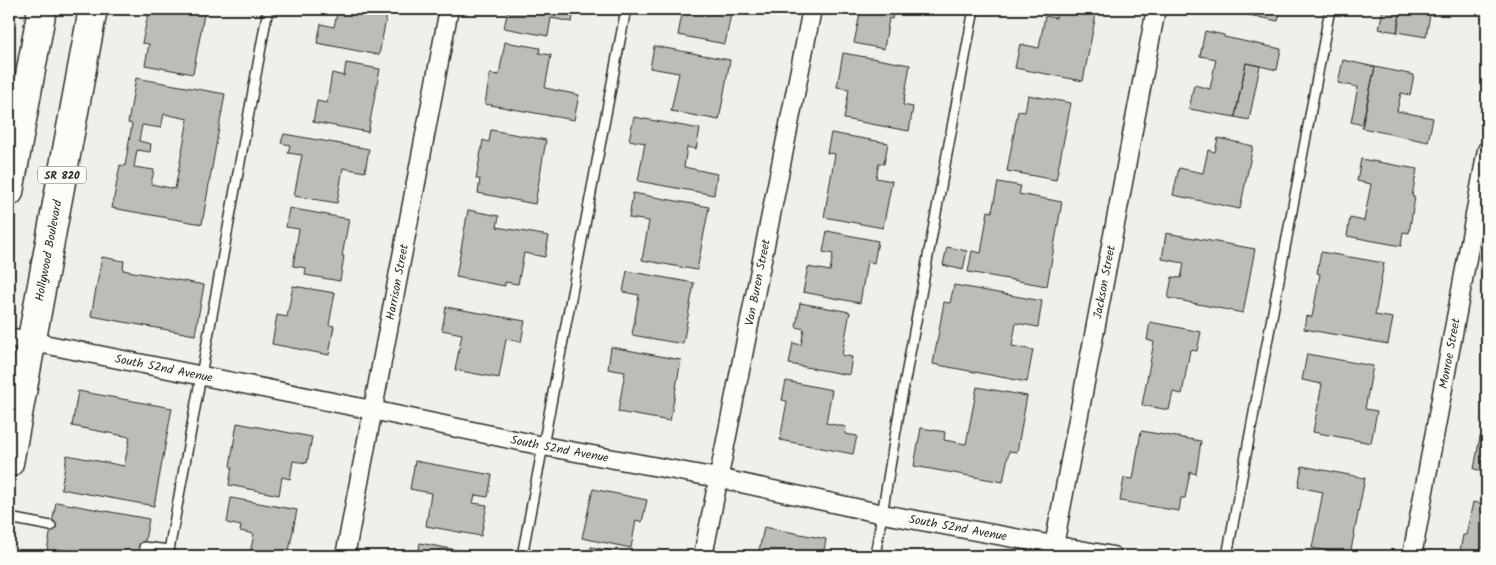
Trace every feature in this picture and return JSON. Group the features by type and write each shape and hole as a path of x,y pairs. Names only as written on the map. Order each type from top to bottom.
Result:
{"highway":[{"path":"9,192 42,9"},
{"name":"Hollywood Boulevard","path":"9,463 20,340 93,9"}],"street":[{"name":"Harrison Street","path":"345,556 448,9"},
{"name":"Van Buren Street","path":"703,556 812,9"},
{"name":"Jackson Street","path":"1053,551 1156,9"},
{"name":"Monroe Street","path":"1412,556 1487,150"},
{"name":"South 52nd Avenue","path":"20,340 543,446 718,478 1053,551 1113,556"}],"lane":[{"path":"144,547 169,553 268,9"},
{"path":"522,556 626,9"},
{"path":"875,556 900,407 974,9"},
{"path":"1226,556 1330,9"},
{"path":"9,518 52,526"}],"building":[{"path":"155,9 205,9 193,74 145,65 149,44 142,43 149,10 155,11"},
{"path":"338,9 388,9 379,55 317,43 321,24 334,27"},
{"path":"503,9 574,9 572,22 551,18 548,36 504,28 508,10"},
{"path":"683,9 732,9 725,44 678,35"},
{"path":"861,9 894,9 892,19 889,18 884,49 854,43"},
{"path":"1058,9 1097,9 1083,81 1015,68 1020,44 1039,48 1045,16 1056,18"},
{"path":"1231,9 1281,9 1278,21 1243,14 1244,11"},
{"path":"1383,9 1401,9 1397,32 1379,29"},
{"path":"1401,9 1431,9 1426,37 1397,32"},
{"path":"1205,31 1281,49 1277,70 1246,63 1235,117 1189,109 1194,85 1210,89 1216,59 1200,56"},
{"path":"505,42 540,48 539,53 551,55 545,88 579,95 574,120 485,104 490,74 499,75"},
{"path":"654,46 730,60 719,120 671,111 679,73 650,68"},
{"path":"843,53 910,65 903,105 913,107 909,131 844,119 849,89 837,87"},
{"path":"1343,60 1375,67 1362,125 1351,122 1358,87 1338,83"},
{"path":"346,63 380,69 368,132 313,122 317,101 327,103 332,73 344,76"},
{"path":"1246,63 1260,66 1249,120 1235,117"},
{"path":"1375,67 1414,75 1410,95 1401,93 1397,111 1433,118 1428,142 1362,128"},
{"path":"136,78 225,94 202,224 112,208 120,165 125,166 132,124 128,123","holes":["164,114 188,119 175,189 151,184 154,170 134,167 137,150 150,152 151,144 139,141 142,125 161,128"]},
{"path":"1028,95 1071,103 1056,180 1007,171 1018,111 1025,112"},
{"path":"634,117 700,129 696,149 687,147 684,167 717,174 714,195 638,181 645,143 629,140"},
{"path":"491,130 546,140 535,204 478,193 480,179 476,179 483,140 489,142"},
{"path":"831,133 888,143 884,164 879,163 876,178 892,181 883,228 824,217 835,154 827,153"},
{"path":"284,134 369,149 365,172 343,168 337,203 294,196 302,155 288,153 290,145 281,143"},
{"path":"1218,138 1253,146 1240,209 1173,195 1179,168 1203,173 1208,150 1215,152"},
{"path":"1361,159 1417,169 1412,196 1415,197 1409,233 1403,232 1401,246 1347,236 1350,218 1364,221 1371,184 1357,181"},
{"path":"998,182 1021,186 1019,194 1062,202 1047,286 968,272 972,251 981,253 988,211 992,212"},
{"path":"633,193 709,207 697,270 642,260 649,221 629,218"},
{"path":"289,208 349,219 342,256 344,256 340,281 305,275 306,268 293,266 299,229 286,227"},
{"path":"468,210 499,216 497,227 549,236 545,257 524,253 518,284 505,282 505,286 456,277"},
{"path":"827,231 878,241 874,263 867,261 860,303 803,292 808,267 830,271 833,254 823,252"},
{"path":"1166,233 1255,249 1243,313 1168,298 1172,277 1181,278 1184,263 1162,259"},
{"path":"947,247 967,251 963,270 943,265"},
{"path":"1321,252 1384,263 1375,315 1393,318 1388,344 1304,329 1306,316 1312,317 1320,274 1317,273"},
{"path":"102,257 124,261 123,270 204,285 195,335 91,316"},
{"path":"627,271 694,283 683,344 632,335 639,295 623,292"},
{"path":"954,285 1042,301 1038,327 1016,323 1012,346 1033,350 1027,382 933,364 944,302 950,303"},
{"path":"293,286 335,293 329,325 334,326 329,355 272,344 277,315 287,317"},
{"path":"800,303 850,312 842,355 852,357 849,375 789,364 793,343 801,345 804,329 796,327"},
{"path":"446,307 525,321 521,342 506,339 499,378 455,370 462,334 442,330"},
{"path":"1150,322 1201,332 1197,351 1190,350 1182,394 1173,392 1169,410 1142,405 1154,342 1147,340"},
{"path":"611,347 681,360 670,421 618,412 625,372 608,369"},
{"path":"1307,354 1373,366 1365,409 1377,411 1371,443 1313,432 1322,384 1302,380"},
{"path":"786,381 832,390 826,423 846,427 845,434 857,436 853,454 780,440 787,401 782,400"},
{"path":"977,387 1027,396 1017,452 1009,451 1003,482 914,466 921,428 945,432 944,440 966,444"},
{"path":"78,391 172,408 154,506 61,489 67,455 124,466 130,437 72,426"},
{"path":"237,423 312,437 307,463 293,461 290,479 282,477 279,495 229,485"},
{"path":"1487,427 1487,472 1474,469 1480,437 1485,437"},
{"path":"1141,431 1201,441 1196,474 1190,472 1185,498 1181,498 1179,511 1120,501 1124,478 1133,479"},
{"path":"415,461 492,475 488,497 475,495 473,503 487,505 481,536 426,526 431,493 410,489"},
{"path":"1302,466 1365,478 1350,555 1312,548 1323,492 1298,487"},
{"path":"593,489 647,500 642,522 636,520 631,548 582,538"},
{"path":"231,498 297,510 288,556 263,556 250,553 254,534 240,531 241,526 227,523"},
{"path":"56,502 149,519 142,556 96,556 59,549 58,556 46,556"},
{"path":"1473,502 1487,505 1487,556 1459,556 1463,535 1466,535"},
{"path":"764,527 826,539 823,556 758,556"},
{"path":"420,543 467,552 467,556 418,556"},
{"path":"591,547 640,556 590,556"}]}
